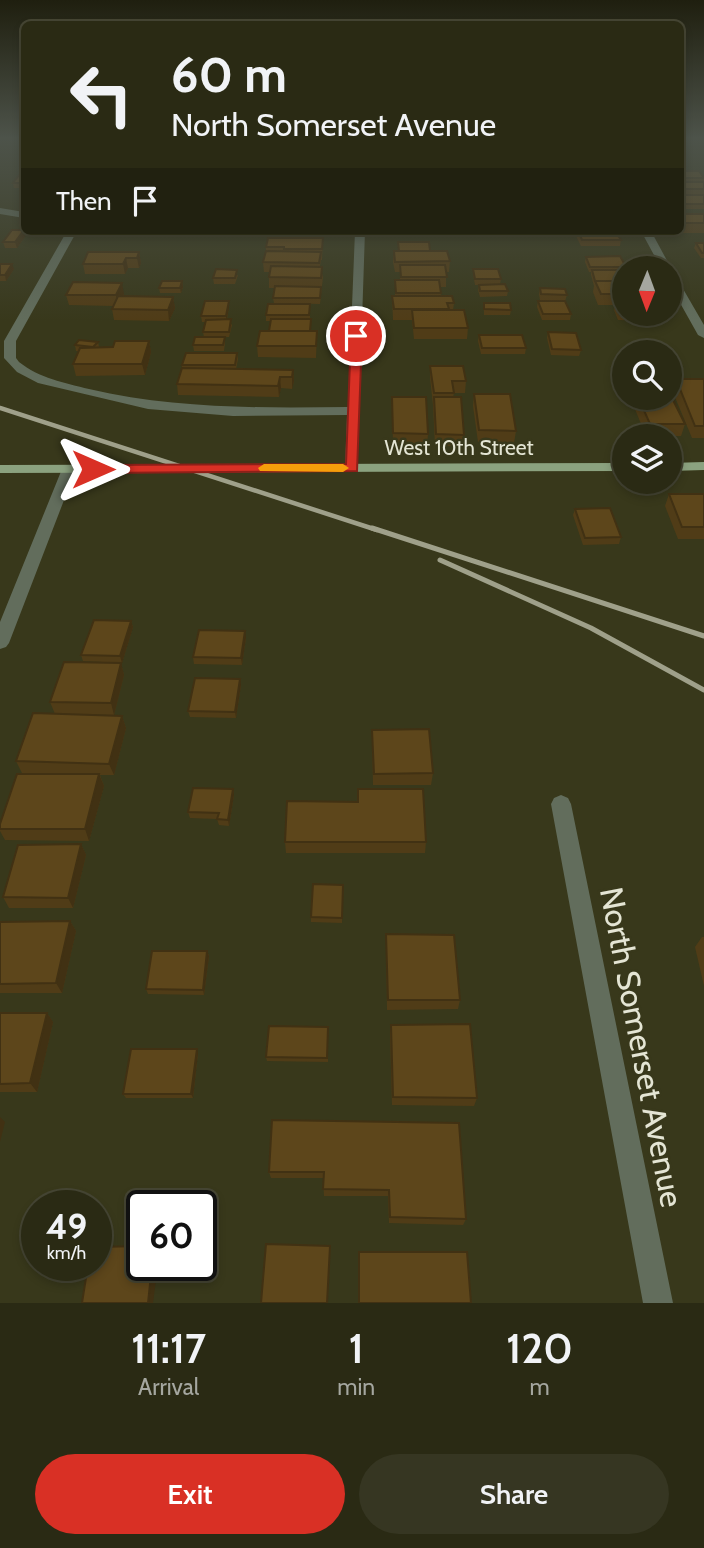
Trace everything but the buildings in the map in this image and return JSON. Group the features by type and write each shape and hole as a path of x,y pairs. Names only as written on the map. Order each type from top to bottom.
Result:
{"main road":[{"path":"682,467 704,466"},
{"name":"West 10th Street","path":"0,469 612,467"}],"street":[{"path":"0,211 21,214"},
{"path":"70,235 10,341 10,358 20,369 39,379 87,393 159,407 212,411 354,411"},
{"path":"352,468 360,235"},
{"path":"648,235 660,256"},
{"path":"682,296 704,335"},
{"path":"0,643 69,469"},
{"name":"North Somerset Avenue","path":"561,804 659,1303"}],"railway":[{"path":"0,408 377,530"},
{"path":"372,528 704,636"},
{"path":"440,560 591,628 704,690"}],"slow traffic":[{"path":"264,468 343,468"}],"route":[{"path":"93,469 352,468 356,336"}]}
